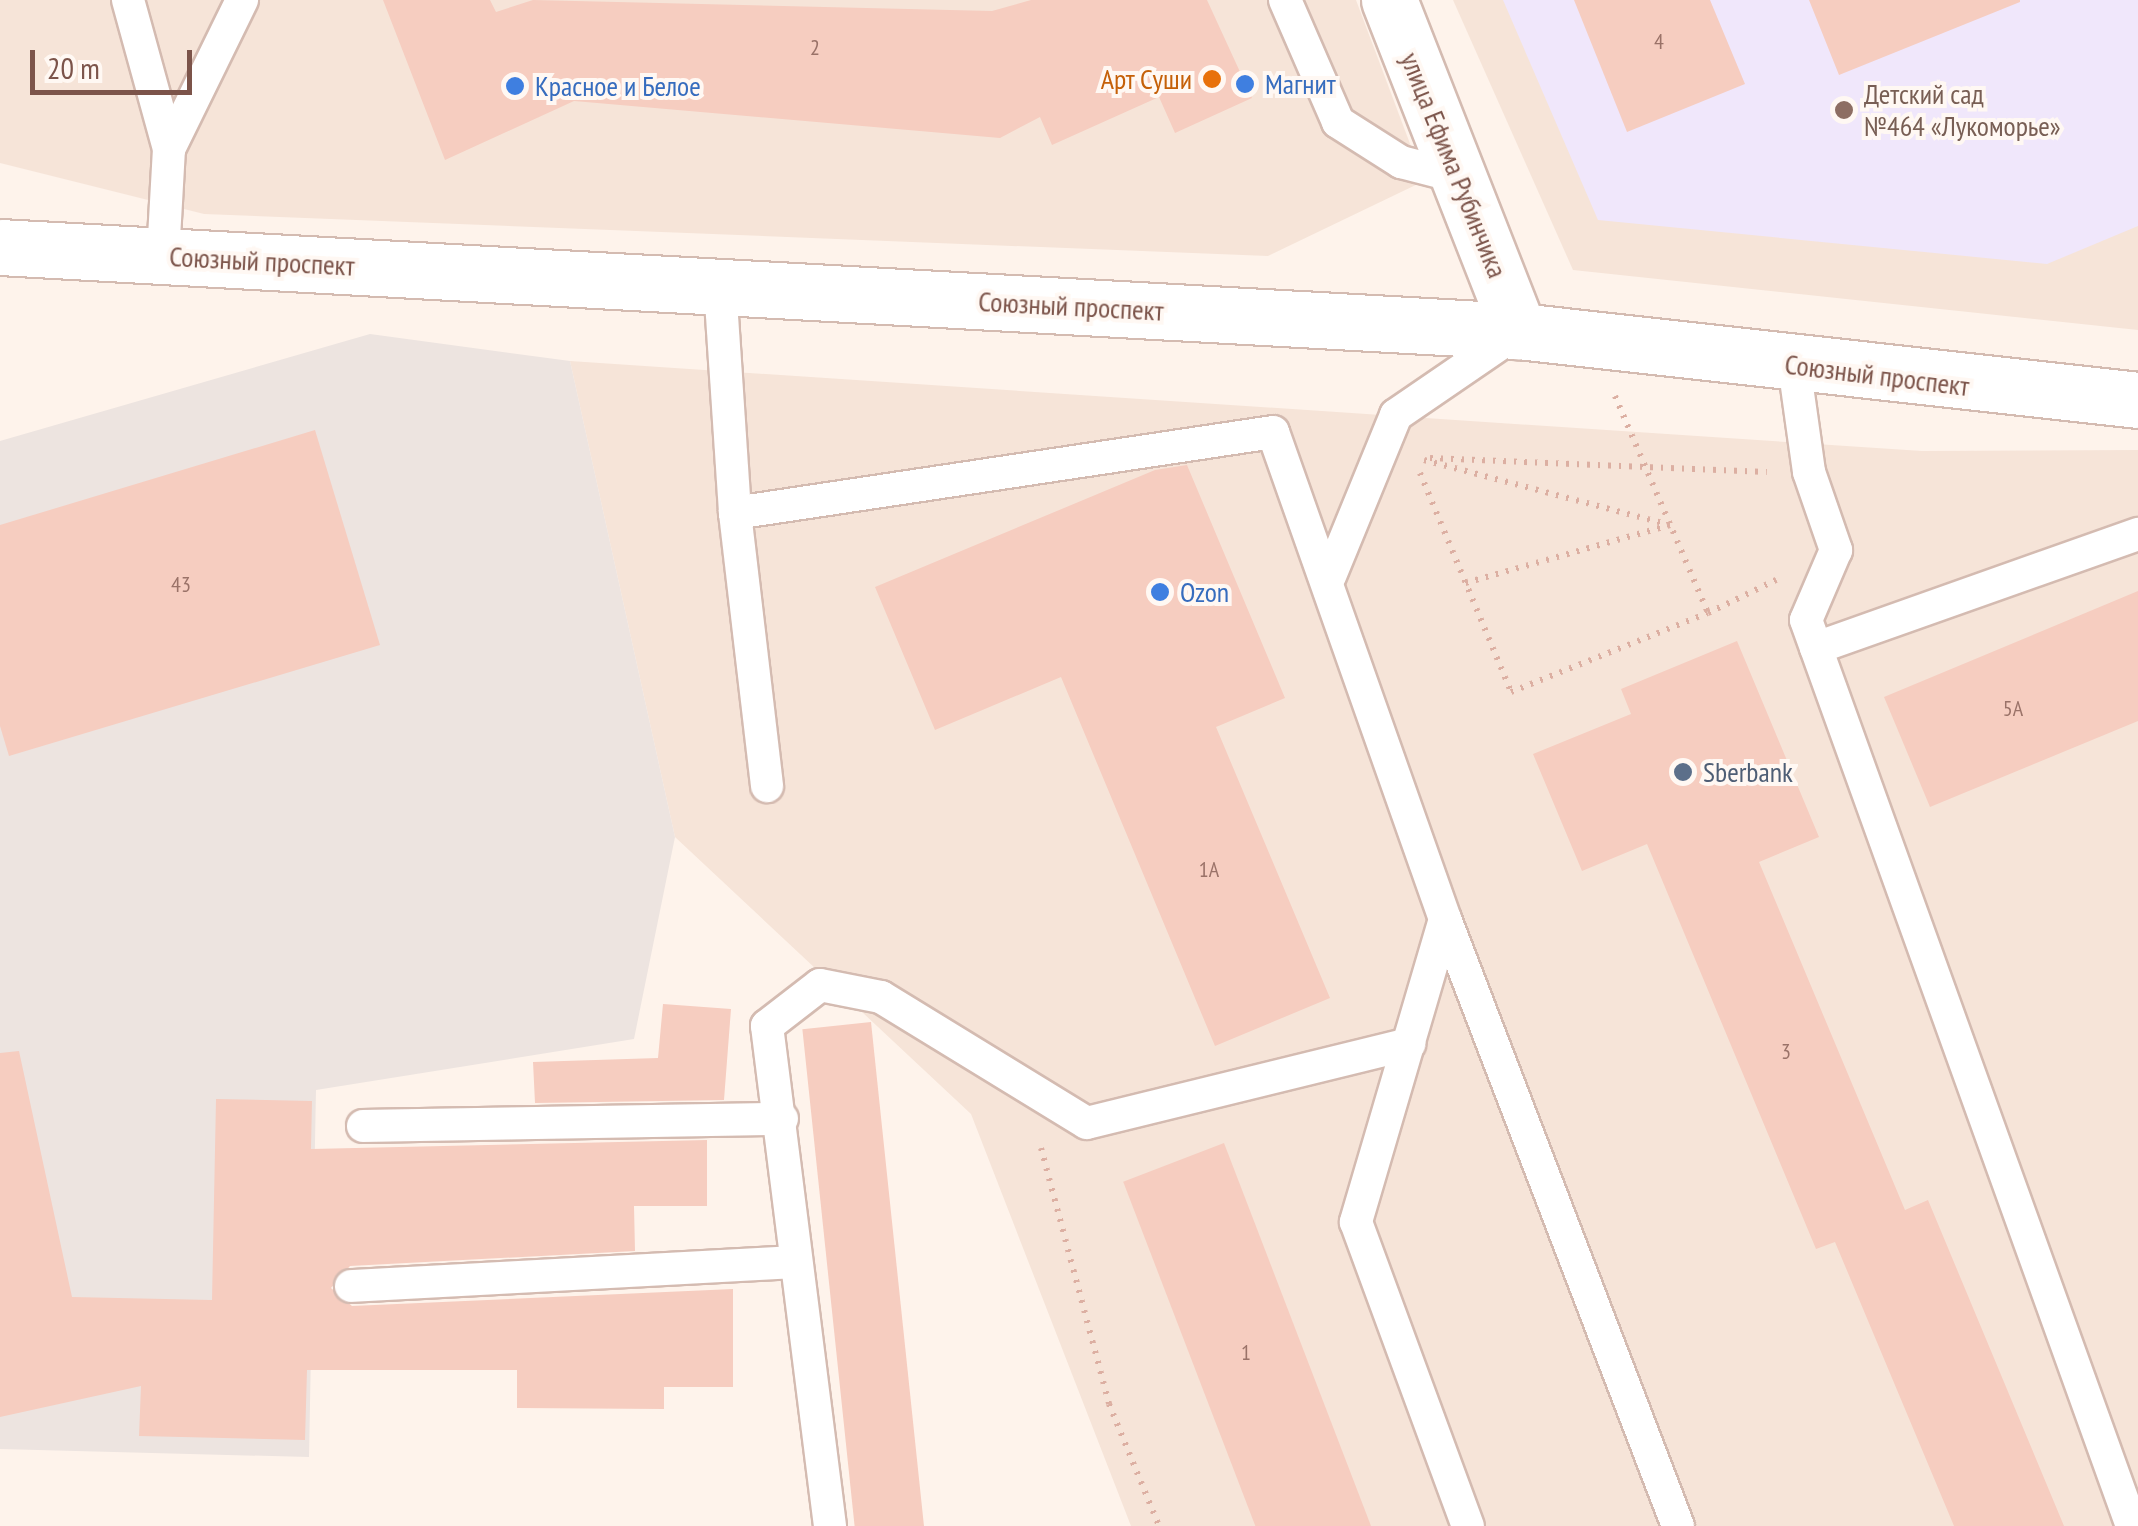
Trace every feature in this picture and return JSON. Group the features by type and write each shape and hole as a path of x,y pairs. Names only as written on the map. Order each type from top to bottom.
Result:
{"street":[{"name":"улица Ефима Рубинчика","path":"1389,0 1519,331"},
{"name":"Союзный проспект","path":"0,247 1519,331 1794,365 2138,400"}],"lane":[{"path":"128,0 169,149 163,256"},
{"path":"169,149 242,0"},
{"path":"1285,0 1338,122 1401,162 1459,177"},
{"path":"720,286 735,513 767,786"},
{"path":"1330,576 1396,415 1519,331"},
{"path":"1794,365 1809,472 1836,550 1806,620 2132,1526"},
{"path":"735,513 1273,432 1330,576 1446,919 1678,1526"},
{"path":"1816,648 2138,534"},
{"path":"1446,919 1356,1222 1468,1526"},
{"path":"830,1526 793,1262 782,1119 766,1026 820,985 882,997 1087,1124 1408,1044"},
{"path":"363,1126 782,1119"},
{"path":"351,1286 793,1262"}],"path":[{"path":"1590,340 1708,613"},
{"path":"1413,457 1647,470 1809,472"},
{"path":"1413,457 1670,524"},
{"path":"1413,457 1511,692 1708,613 1836,550"},
{"path":"1465,583 1670,524"},
{"path":"1024,1084 1110,1404 1159,1526"}],"shaded area":[{"path":"0,0 1356,0 1424,181 1268,256 204,214 0,163"},
{"name":"Детский сад №464 «Лукоморье»","path":"1453,0 2138,0 2138,330 1573,270"},
{"name":"Детский сад №464 «Лукоморье»","path":"1503,0 2138,0 2138,226 2047,264 1598,220"},
{"path":"370,334 570,361 675,837 634,1039 316,1090 309,1457 0,1449 0,441"},
{"path":"570,361 1922,451 2138,450 2138,1526 1131,1526 971,1114 675,837"}],"building":[{"path":"383,0 490,0 496,12 533,0 992,11 1031,0 1207,0 1252,98 1175,133 1159,97 1052,145 1040,117 1000,138 574,101 445,160"},
{"path":"1574,0 1710,0 1745,84 1627,132"},
{"path":"1809,0 2020,0 2020,2 1839,75"},
{"path":"315,430 380,645 9,756 0,726 0,525"},
{"path":"1187,465 1285,698 1216,727 1330,998 1215,1046 1061,677 935,730 875,587 1155,470"},
{"path":"2138,591 2138,721 1930,807 1884,697"},
{"path":"1737,641 1819,837 1759,862 1905,1210 1928,1200 2064,1526 1954,1526 1835,1242 1816,1249 1647,844 1582,871 1533,754 1631,714 1621,689"},
{"path":"663,1004 731,1009 724,1100 535,1103 533,1062 658,1058"},
{"path":"871,1022 924,1526 855,1526 802,1029"},
{"path":"19,1051 72,1297 212,1300 216,1099 312,1101 311,1149 707,1140 707,1206 634,1206 635,1251 350,1266 331,1288 352,1306 733,1289 733,1387 664,1387 664,1409 517,1408 517,1370 307,1370 305,1440 139,1436 141,1386 0,1417 0,1053"},
{"path":"1224,1143 1371,1526 1255,1526 1123,1182"}],"place":[{"name":"Арт Суши","path":"1212,79"},
{"name":"Магнит","path":"1245,84"},
{"name":"Красное и Белое","path":"515,86"},
{"name":"Детский сад №464 «Лукоморье»","path":"1844,110"},
{"name":"Ozon","path":"1160,592"},
{"name":"Sberbank","path":"1683,772"}]}
